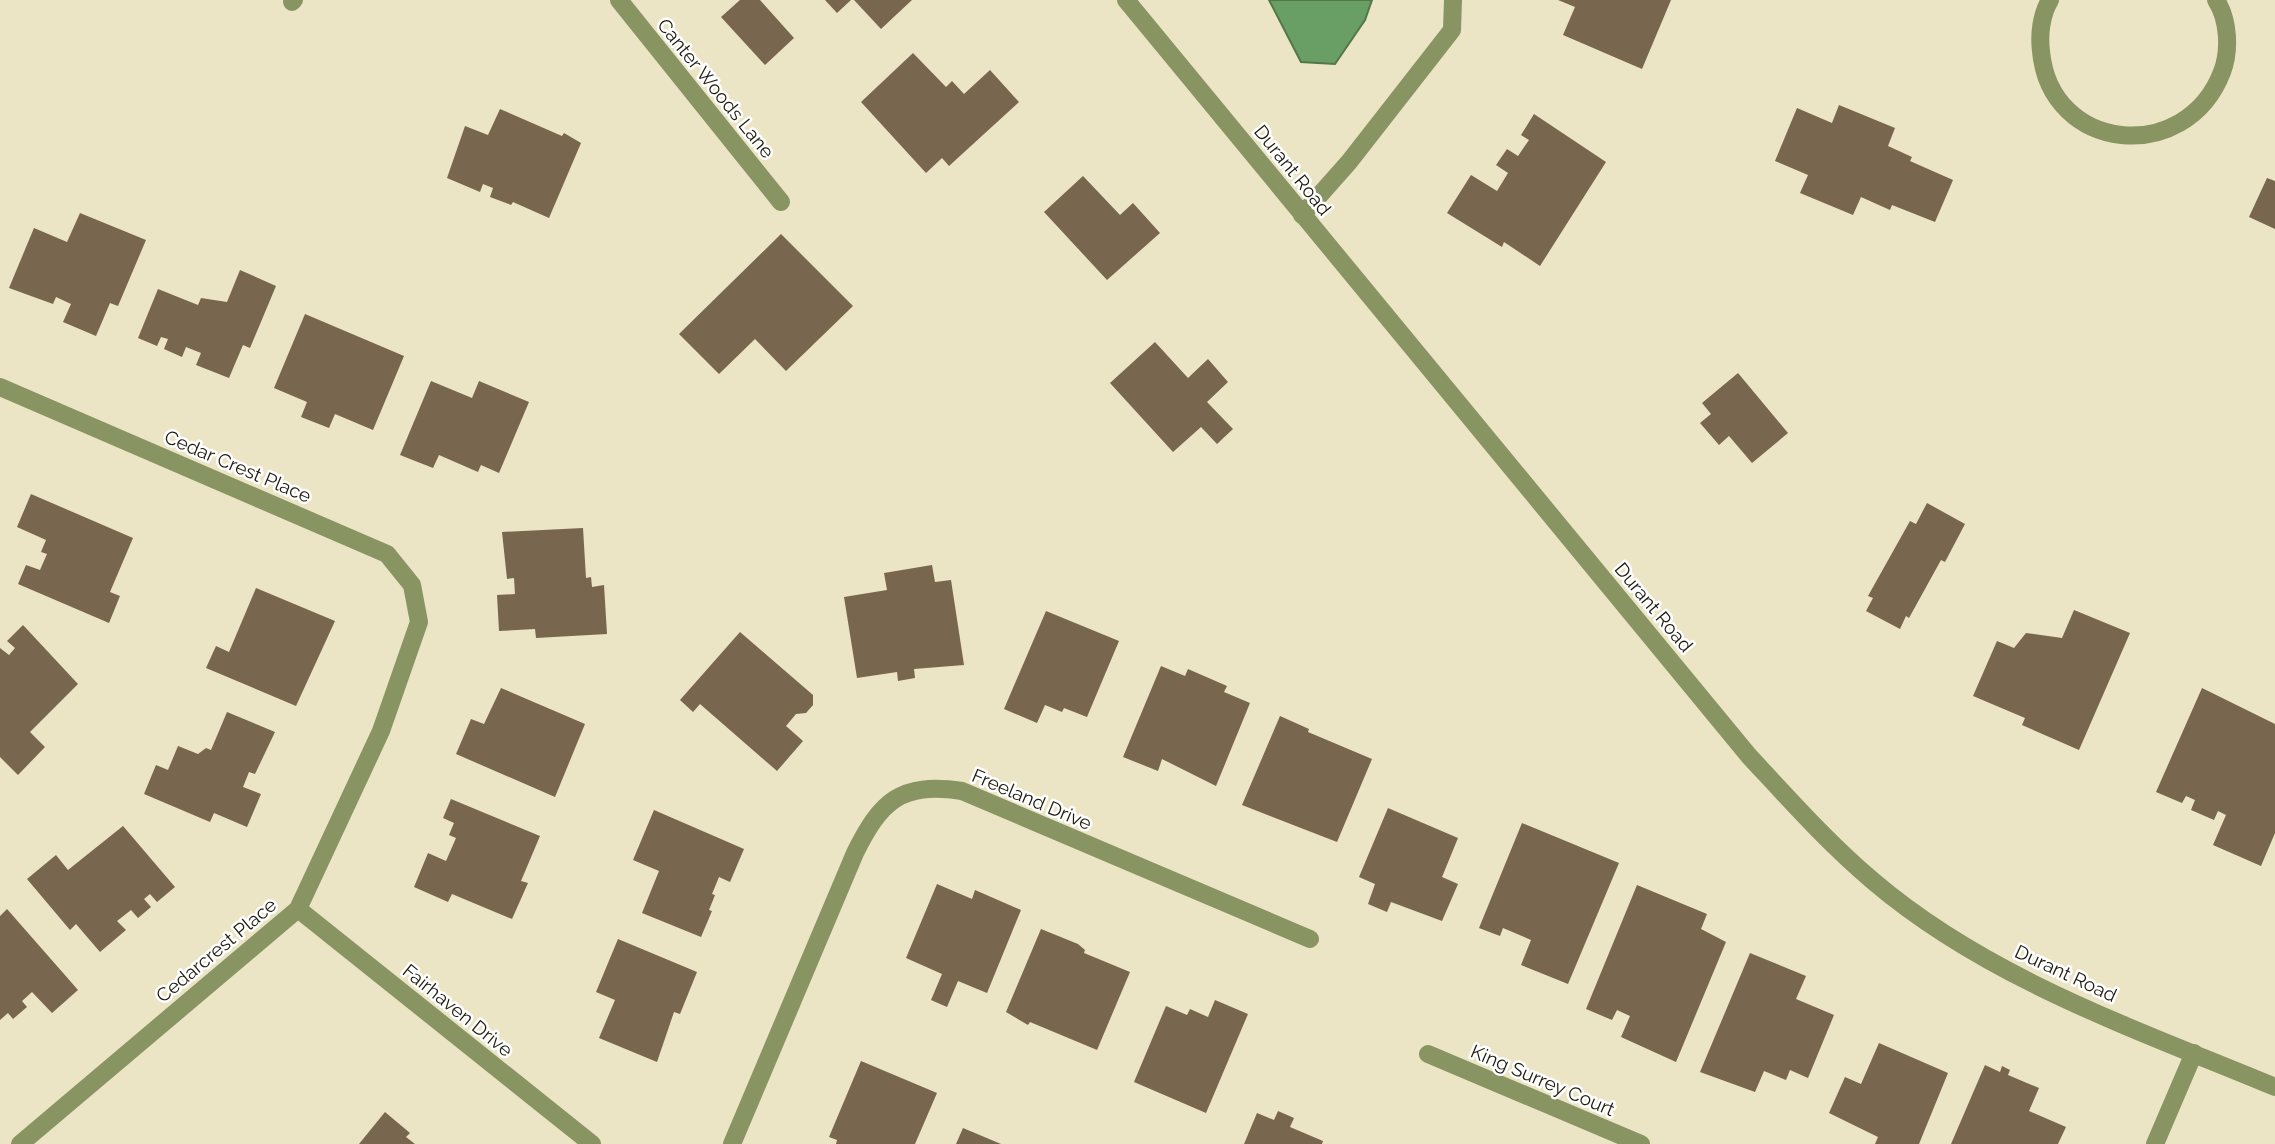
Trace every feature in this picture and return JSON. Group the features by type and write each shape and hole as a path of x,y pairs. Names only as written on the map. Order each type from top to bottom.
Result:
{"street":[{"name":"Canter Woods Lane","path":"619,0 781,202"},
{"name":"Durant Road","path":"1126,0 1749,756 1808,820 1873,881 1921,918 2023,978 2275,1087"},
{"path":"1302,215 1349,162 1452,30 1453,0"},
{"path":"2050,0 2039,35 2042,67 2056,97 2078,119 2098,129 2140,137 2171,130 2197,113 2215,91 2226,63 2227,33 2216,0"},
{"name":"Cedar Crest Place","path":"0,387 387,554 412,585 419,622"},
{"name":"Cedarcrest Place","path":"20,1144 298,909 381,731 419,622"},
{"name":"Freeland Drive","path":"732,1144 863,836 877,812 906,794 942,788 962,791 1310,939"},
{"name":"Fairhaven Drive","path":"298,909 592,1144"},
{"path":"2155,1144 2194,1053"},
{"name":"King Surrey Court","path":"1428,1054 1641,1144"}],"shaded area":[{"path":"1269,0 1372,0 1365,20 1335,64 1301,62"}],"building":[{"path":"740,0 760,0 794,38 765,65 721,17"},
{"path":"825,0 851,0 837,13"},
{"path":"854,0 912,0 881,29"},
{"path":"1558,0 1671,0 1642,69 1563,35 1575,7"},
{"path":"913,53 946,87 952,81 964,94 990,70 1019,102 949,166 942,158 926,173 861,102"},
{"path":"1839,105 1895,128 1888,146 1912,157 1910,161 1953,180 1935,222 1892,205 1890,210 1861,197 1853,215 1800,193 1808,175 1775,161 1797,108 1832,123"},
{"path":"500,109 562,136 564,133 581,143 549,218 513,202 511,205 490,197 493,188 483,184 480,192 447,178 465,126 488,135"},
{"path":"1534,114 1606,162 1540,266 1504,242 1502,247 1447,213 1471,175 1497,191 1508,173 1496,165 1507,149 1518,156 1529,140 1521,135"},
{"path":"1083,176 1120,215 1133,203 1160,233 1107,280 1044,212"},
{"path":"2267,178 2275,181 2275,229 2249,217"},
{"path":"80,213 146,240 118,306 110,303 96,336 63,322 71,304 56,297 53,304 9,288 34,228 67,242"},
{"path":"781,234 853,306 786,371 755,339 719,374 679,334"},
{"path":"240,270 276,286 250,348 243,345 229,378 196,365 201,353 186,347 182,357 164,349 168,339 161,337 157,346 138,338 158,289 198,305 201,298 227,302"},
{"path":"305,314 404,356 373,430 335,414 329,428 301,417 307,402 274,388"},
{"path":"1155,342 1188,378 1208,359 1228,382 1207,402 1233,429 1217,444 1201,427 1173,452 1110,383"},
{"path":"1738,373 1788,433 1752,463 1729,436 1719,445 1700,423 1711,414 1702,403"},
{"path":"431,381 472,398 479,381 529,402 499,473 481,465 478,472 439,455 433,468 400,455"},
{"path":"31,494 133,538 110,592 120,596 109,623 18,584 26,565 40,570 47,554 41,552 46,540 17,527"},
{"path":"1927,503 1965,524 1945,562 1941,560 1909,618 1906,616 1900,629 1866,611 1873,598 1868,596 1910,521 1916,524"},
{"path":"583,528 586,578 591,577 592,587 604,585 607,634 536,638 535,629 499,631 497,595 515,594 514,578 507,579 502,532"},
{"path":"932,565 935,582 951,580 964,665 914,669 915,678 898,681 897,672 857,678 844,597 887,590 884,573"},
{"path":"256,588 335,621 296,706 206,668 216,646 229,652"},
{"path":"2074,610 2130,633 2079,750 2022,725 2025,718 1973,696 1997,641 2014,648 2026,633 2062,638"},
{"path":"1046,611 1119,641 1087,717 1064,708 1062,712 1045,705 1037,723 1004,709"},
{"path":"23,625 78,684 30,732 45,747 18,775 0,757 0,648 9,655 15,648 7,641"},
{"path":"740,632 813,695 813,705 806,713 796,714 786,726 803,741 777,771 700,704 693,712 680,700"},
{"path":"1161,666 1185,676 1188,669 1227,686 1224,692 1250,703 1216,786 1162,759 1158,771 1123,757"},
{"path":"501,688 585,724 555,797 456,754 471,719 484,724"},
{"path":"2202,688 2275,724 2275,833 2261,866 2213,845 2226,815 2218,811 2214,820 2191,810 2195,800 2186,796 2182,803 2156,792"},
{"path":"227,712 275,732 255,774 249,772 243,787 261,794 247,827 214,813 210,822 144,794 156,765 168,770 178,746 198,754 206,748 211,750"},
{"path":"1280,716 1309,729 1308,732 1372,759 1337,842 1242,805"},
{"path":"451,799 540,836 521,881 528,883 512,919 452,894 448,902 414,887 428,853 446,861 456,838 449,835 454,823 443,818"},
{"path":"1388,808 1458,838 1442,877 1458,884 1442,921 1391,902 1387,912 1368,904 1375,884 1359,877"},
{"path":"654,810 744,849 730,882 719,877 712,894 715,895 709,910 712,911 701,937 642,913 659,871 633,860"},
{"path":"1522,823 1619,863 1568,984 1521,965 1531,940 1503,928 1500,936 1479,928"},
{"path":"123,826 175,887 157,902 150,894 144,899 151,907 138,918 131,910 117,921 126,930 100,952 76,924 70,930 27,879 56,855 68,870"},
{"path":"937,884 972,899 975,890 1021,910 987,993 958,981 947,1007 931,1000 942,974 906,958"},
{"path":"1637,885 1707,914 1701,929 1726,942 1676,1062 1621,1037 1630,1016 1617,1010 1612,1020 1586,1009"},
{"path":"7,909 78,990 52,1013 32,992 22,1001 27,1007 13,1019 8,1013 0,1020 0,916"},
{"path":"1041,929 1078,944 1085,950 1084,953 1130,972 1097,1050 1030,1022 1028,1025 1006,1012"},
{"path":"618,939 697,972 680,1014 674,1012 657,1062 599,1038 615,1000 596,992"},
{"path":"1750,953 1806,976 1796,999 1834,1015 1808,1078 1790,1070 1786,1080 1764,1071 1755,1092 1700,1072"},
{"path":"1215,1000 1248,1014 1206,1113 1134,1082 1166,1006 1187,1015 1190,1009 1208,1017"},
{"path":"1879,1043 1948,1073 1919,1144 1875,1144 1878,1137 1829,1113 1845,1077 1861,1084"},
{"path":"861,1061 937,1093 915,1144 836,1144 837,1140 829,1137"},
{"path":"1985,1065 2000,1072 2002,1066 2010,1070 2008,1075 2039,1088 2029,1111 2066,1127 2058,1144 1951,1144"},
{"path":"1278,1111 1294,1118 1290,1127 1323,1141 1322,1144 1244,1144 1257,1113 1274,1120"},
{"path":"385,1112 410,1133 406,1137 415,1144 359,1144"},
{"path":"963,1128 1001,1144 956,1144"}]}
